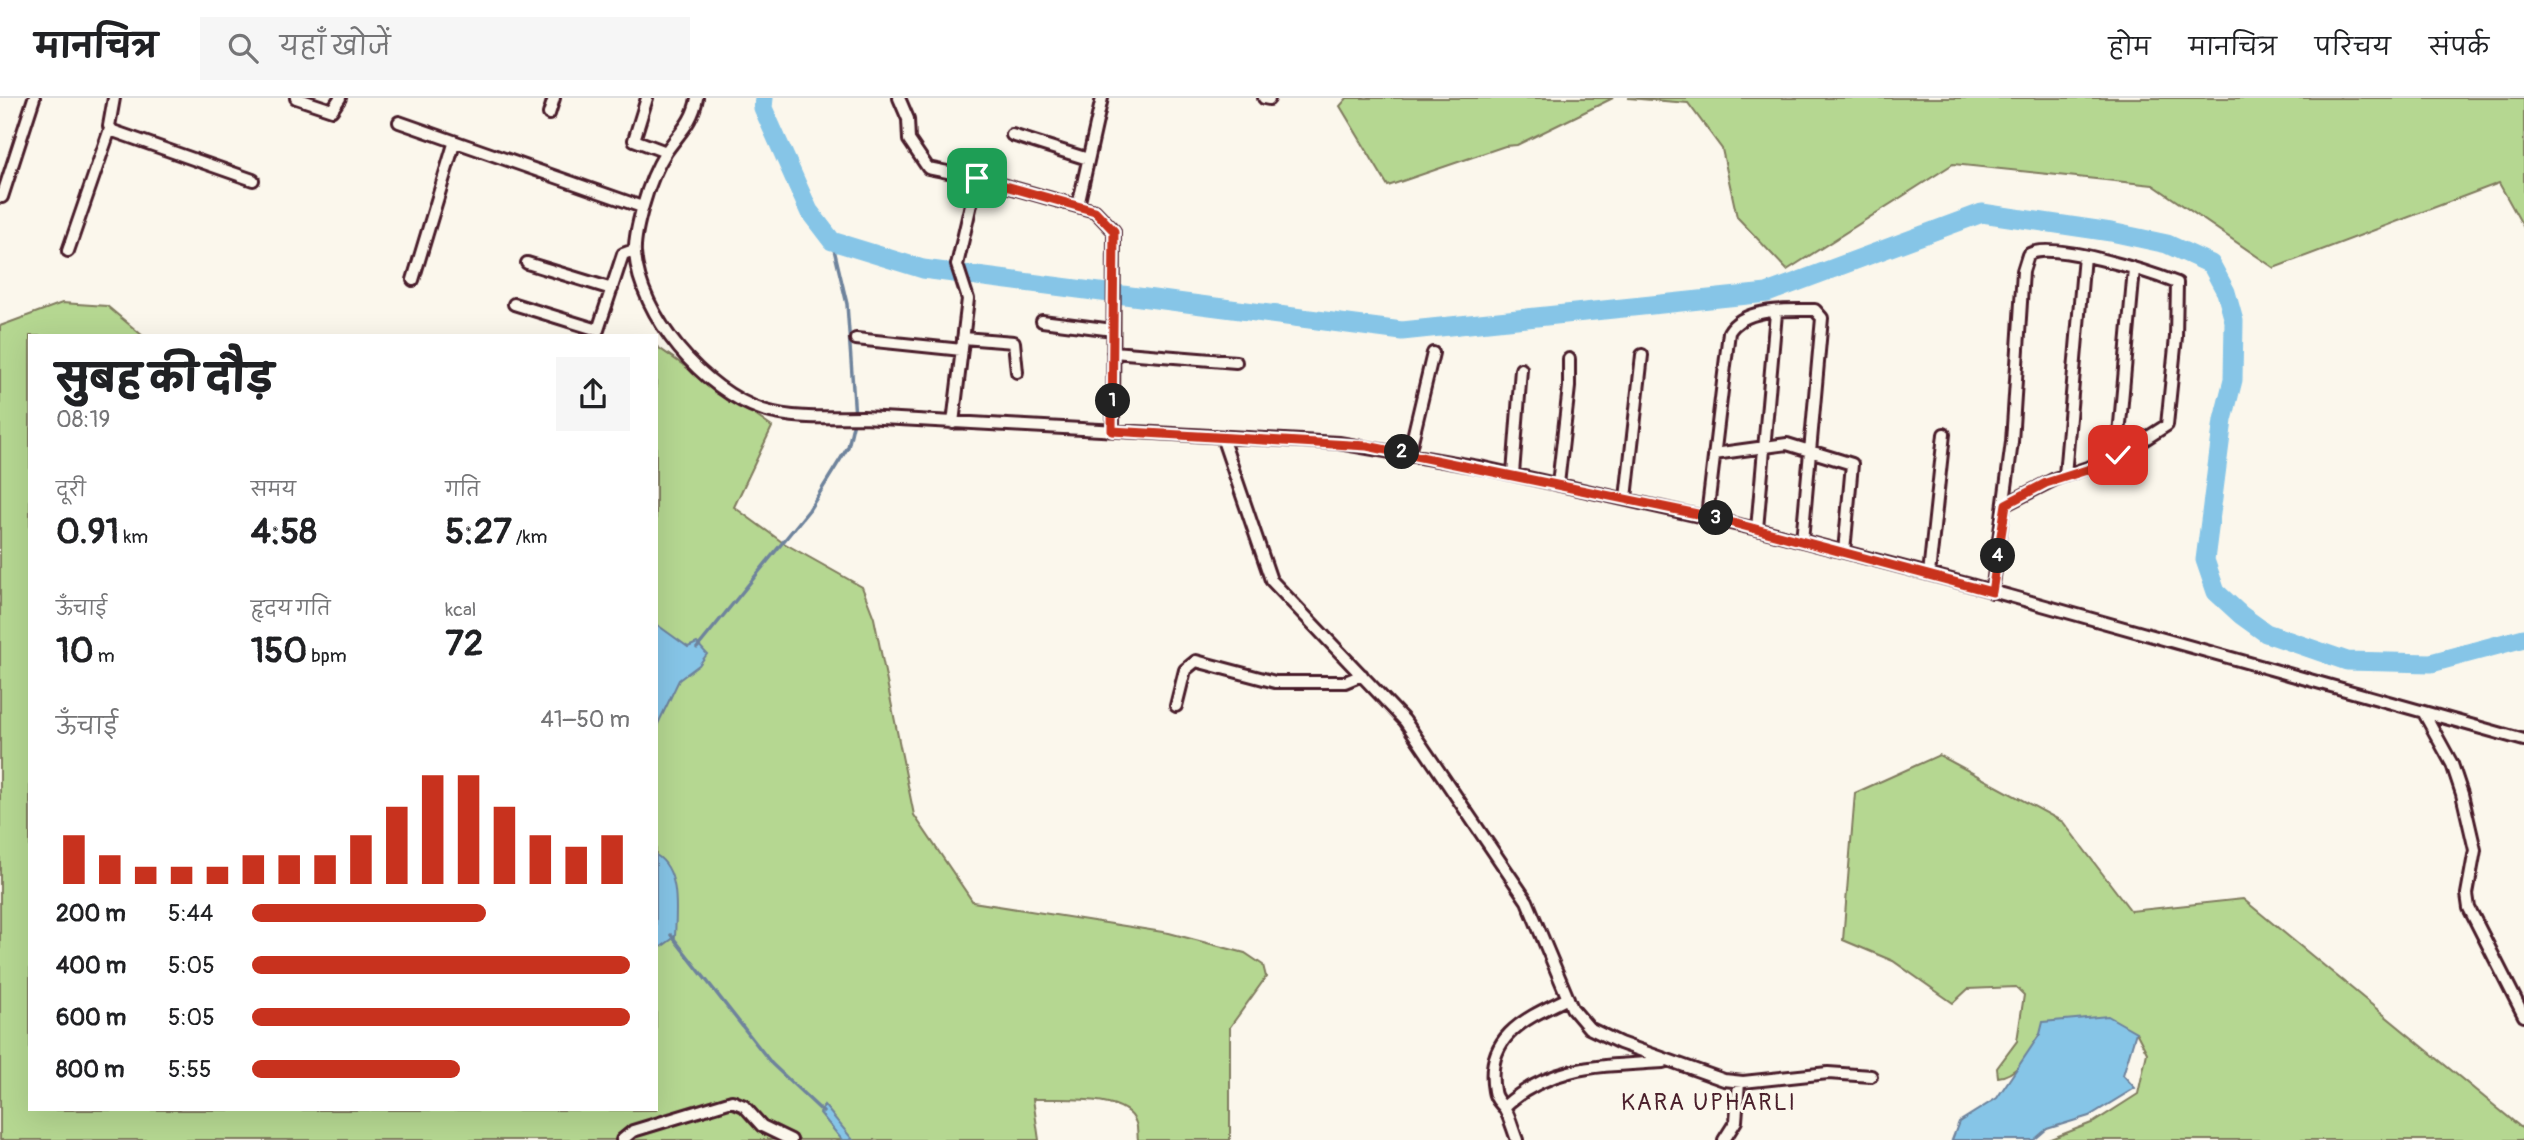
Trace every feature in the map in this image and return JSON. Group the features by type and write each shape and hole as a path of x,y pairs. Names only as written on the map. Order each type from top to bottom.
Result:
{"street":[{"path":"2,197 34,98"},
{"path":"68,251 110,129 114,98"},
{"path":"296,98 332,110 340,98"},
{"path":"549,114 554,98"},
{"path":"647,98 634,141 666,152"},
{"path":"697,98 692,118 666,152 642,208 634,250 637,268 654,315 686,355 713,381 735,397 777,414 790,417 843,417 1339,443 1409,454 1707,516 1929,574 2524,740"},
{"path":"899,98 908,119 910,142 928,168 977,178 1078,206 1103,216 1114,231 1112,431"},
{"path":"1078,206 1102,98"},
{"path":"399,122 454,144 642,208"},
{"path":"110,129 253,180"},
{"path":"1012,135 1088,159"},
{"path":"413,280 454,144"},
{"path":"953,423 968,296 957,265 977,178"},
{"path":"1992,592 2006,504 2026,258 2039,249 2084,256 2175,282 2178,286 2169,422 2117,457 2090,469 2065,475 2006,504"},
{"path":"514,304 598,330 623,254 634,250"},
{"path":"2065,475 2084,256"},
{"path":"527,263 611,289"},
{"path":"2117,457 2134,269"},
{"path":"1707,516 1729,332 1743,317 1815,310 1821,314 1802,541"},
{"path":"1757,529 1776,313"},
{"path":"1042,321 1114,330"},
{"path":"856,339 962,344 1014,342 1017,372"},
{"path":"1113,352 1236,362"},
{"path":"1409,454 1433,353"},
{"path":"1626,498 1642,355"},
{"path":"1558,484 1569,387 1569,359"},
{"path":"1513,474 1521,369"},
{"path":"1929,574 1944,434"},
{"path":"1222,438 1265,571 1276,586 1405,722 1527,901 1580,1020 1589,1028 1666,1062 1739,1082 1828,1073 1871,1076"},
{"path":"1714,454 1787,444 1853,466 1844,552"},
{"path":"1176,706 1185,670 1196,661 1212,663 1230,671 1275,682 1345,682 1362,675"},
{"path":"2424,713 2452,764 2465,805 2475,850 2467,894 2469,908 2524,1016"},
{"path":"1517,1140 1504,1107 1494,1093 1494,1069 1501,1043 1516,1026 1568,998"},
{"path":"1504,1107 1530,1086 1562,1072 1666,1062"},
{"path":"1724,1140 1736,1121 1739,1082"},
{"path":"622,1140 633,1131 732,1101 744,1106 762,1126 791,1140"}],"green space":[{"path":"1347,98 1613,98 1517,145 1505,146 1388,186 1340,106"},
{"path":"1628,98 2524,98 2524,228 2499,183 2274,268 2153,185 1953,164 1787,270 1737,217 1722,149 1688,103"},
{"path":"62,303 107,306 141,334 28,334 28,1111 658,1111 658,347 772,427 734,507 782,542 862,587 874,618 914,815 973,902 1169,933 1245,953 1263,965 1266,977 1230,1027 1230,1140 1138,1140 1136,1123 1130,1113 1119,1107 1091,1100 1033,1099 1039,1140 0,1140 0,326"},
{"path":"1939,755 2063,822 2131,911 2243,899 2524,1130 2524,1140 2048,1140 2094,1122 2138,1094 2147,1053 2136,1032 2040,1034 2018,1067 1998,1077 1997,1068 2017,1041 2024,995 2016,987 1968,989 1953,1003 1893,961 1843,940 1855,793"}],"water":[{"path":"658,625 688,647 697,643 707,654 699,665 679,680 658,724"},
{"path":"658,857 670,871 676,904 675,937 661,947 658,945"},
{"path":"2108,1016 2136,1032 2123,1075 2135,1088 2089,1116 2047,1129 2034,1140 1952,1140 1959,1122 1997,1098 2040,1034 2043,1022"},
{"path":"824,1105 853,1140 842,1140 820,1113"}],"waterway":[{"path":"764,98 763,108 809,211 832,241 923,269 1402,331 1767,293 1982,213 2111,232 2167,244 2211,264 2226,292 2234,321 2233,380 2223,420 2205,560 2216,592 2266,633 2347,661 2431,663 2524,638"},
{"path":"697,648 809,510 848,447 855,417 847,304 832,241"},
{"path":"671,935 772,1064 823,1112"}],"district":[{"name":"KARA UPHARLI","path":"1709,1102"}],"route":[{"path":"977,178 1095,211 1110,223 1116,242 1112,431 1367,446 1707,516 1992,592 2006,504 2046,483 2093,468 2118,455"}]}
